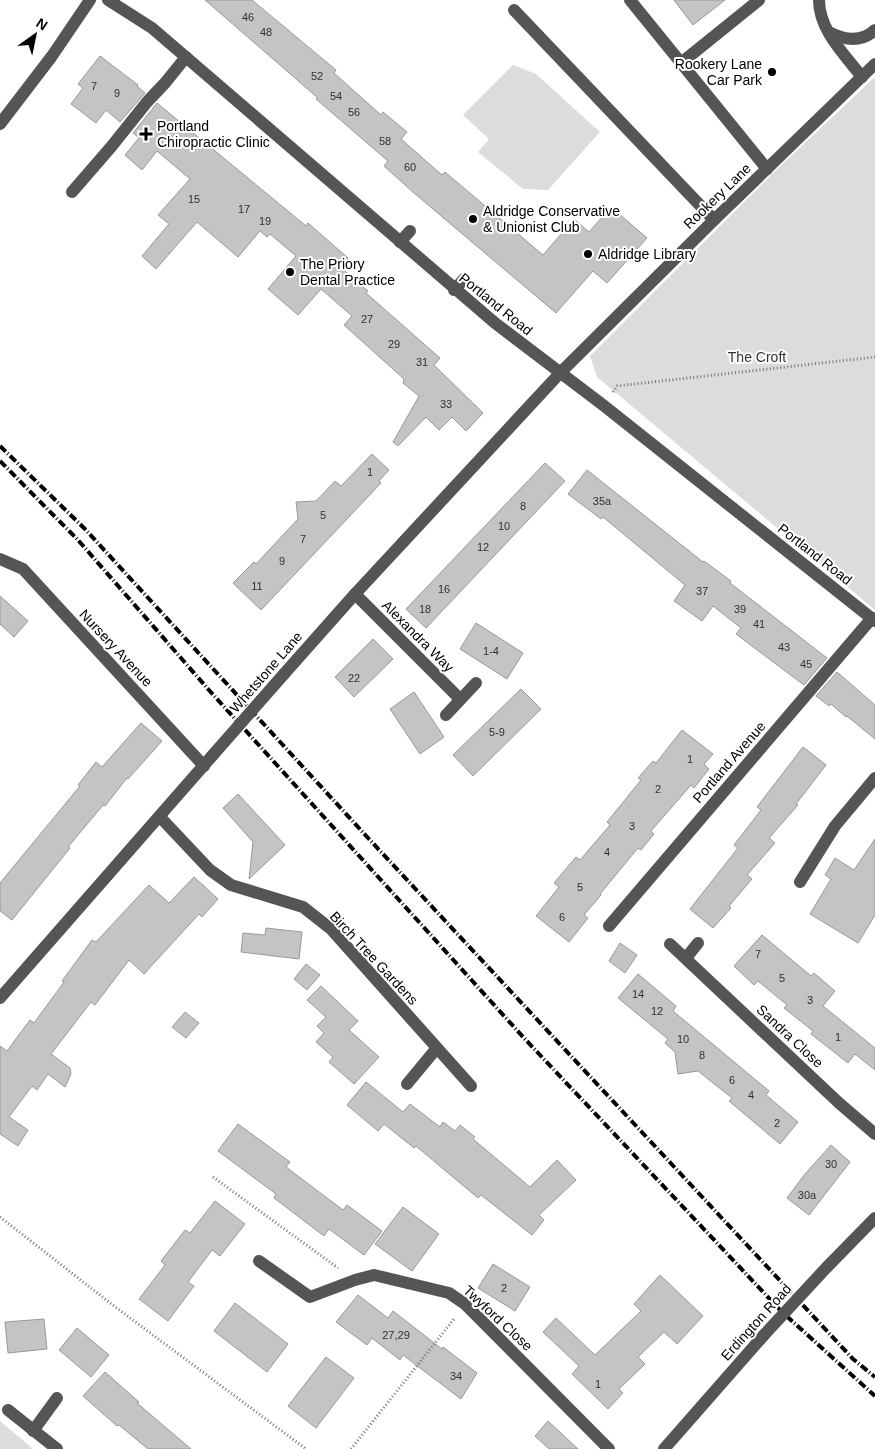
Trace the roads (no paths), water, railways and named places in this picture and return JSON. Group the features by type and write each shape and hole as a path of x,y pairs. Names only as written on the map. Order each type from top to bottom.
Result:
{"street":[{"path":"0,124 52,56 90,0"},
{"name":"Portland Road","path":"108,0 152,28 454,290 603,404 873,619"},
{"path":"630,0 767,169"},
{"path":"681,63 758,0"},
{"path":"814,0 814,8 818,20 826,30 837,36 849,39 861,38 875,30"},
{"path":"819,0 822,22 832,39 862,76"},
{"path":"514,10 714,220"},
{"path":"72,192 186,57"},
{"name":"Rookery Lane","path":"561,372 875,64"},
{"path":"400,242 410,232"},
{"path":"454,290 464,278"},
{"name":"Whetstone Lane","path":"0,998 355,594 561,372"},
{"name":"Nursery Avenue","path":"0,559 23,569 208,761"},
{"name":"Alexandra Way","path":"355,594 460,699"},
{"name":"Portland Avenue","path":"608,926 873,619"},
{"path":"446,715 476,683"},
{"path":"800,882 835,826 875,778"},
{"name":"Birch Tree Gardens","path":"160,817 210,870 231,885 303,907 331,930 471,1086"},
{"path":"686,958 698,943"},
{"name":"Sandra Close","path":"670,944 839,1103 875,1134"},
{"path":"407,1084 436,1049"},
{"name":"Erdington Road","path":"664,1449 826,1267 875,1218"},
{"name":"Twyford Close","path":"259,1261 310,1297 354,1280 374,1275 449,1293 465,1304 609,1449"},
{"path":"33,1432 58,1398"},
{"path":"8,1410 33,1432 57,1449"}],"railway":[{"path":"0,446 85,529 369,839 853,1359 875,1377"},
{"path":"0,461 78,540 208,689 524,1038 781,1311 875,1396"}],"place":[{"name":"Rookery Lane Car Park","path":"772,72"},
{"name":"Portland Chiropractic Clinic","path":"146,134"},
{"name":"Aldridge Conservative & Unionist Club","path":"473,219"},
{"name":"Aldridge Library","path":"588,254"},
{"name":"The Priory Dental Practice","path":"290,272"}],"park label":[{"name":"The Croft","path":"757,357"}]}
